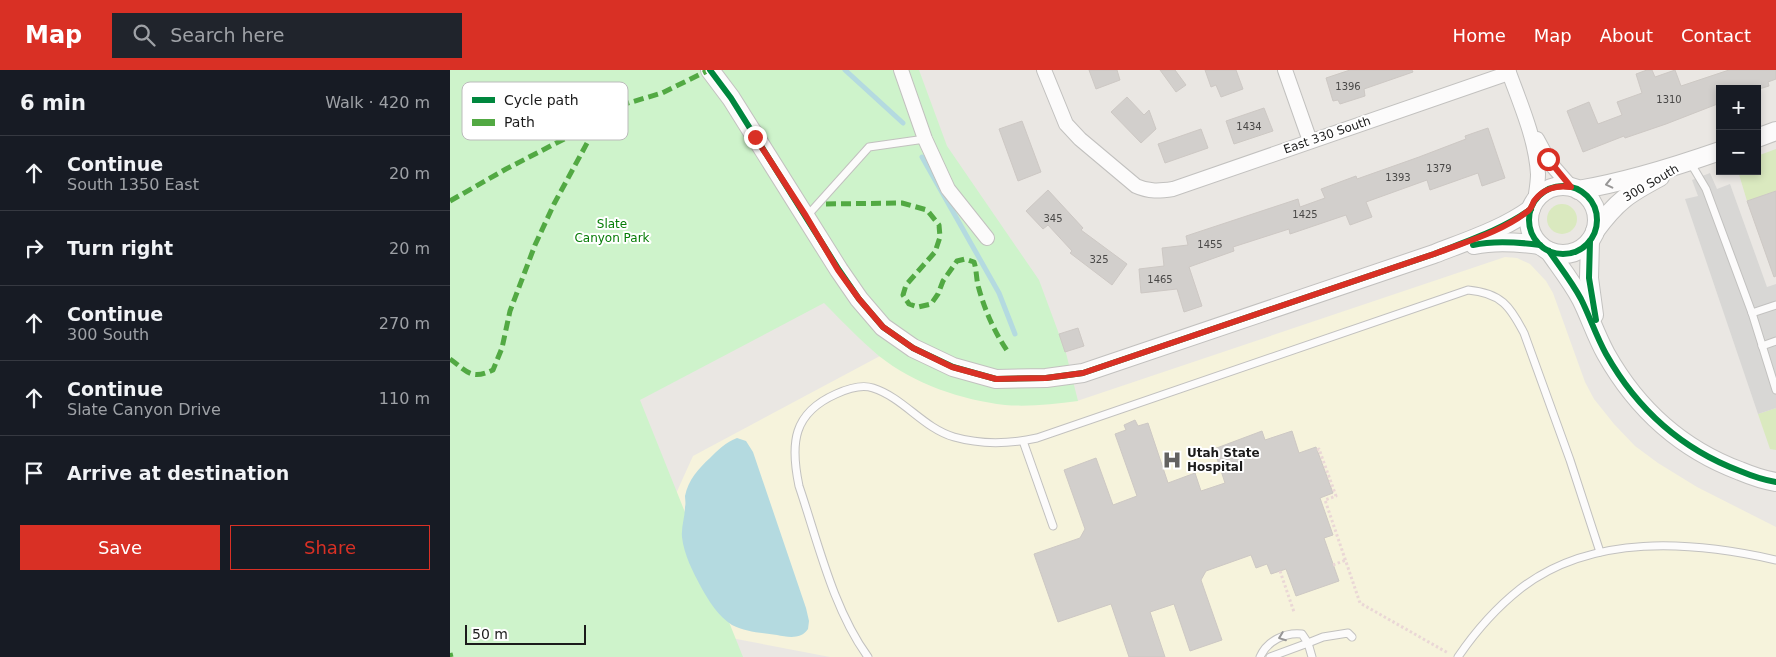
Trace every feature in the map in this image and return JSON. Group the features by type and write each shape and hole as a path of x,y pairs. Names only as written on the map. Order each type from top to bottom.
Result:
{"street":[{"path":"710,70 806,216 838,270 883,327 913,348 952,367 996,379 1046,378 1083,373 1488,234 1519,218 1533,205 1538,176 1537,163 1526,118"},
{"path":"901,70 925,139 948,189 987,238"},
{"name":"East 330 South","path":"1044,70 1066,124 1080,139 1136,186 1145,190 1156,191 1173,189 1508,71"},
{"path":"1285,70 1310,141"},
{"path":"1508,71 1526,118 1550,163 1575,188 1590,199 1595,209 1597,220 1593,236 1589,278 1601,343"},
{"path":"1761,137 1776,131"},
{"name":"300 South","path":"1575,188 1613,183 1690,162 1716,152"},
{"name":"300 South","path":"1593,236 1619,202 1632,192 1690,162"},
{"path":"1575,188 1560,186 1549,188 1540,195 1529,214 1529,226 1533,236 1580,296 1601,343 1621,377 1647,410 1681,441 1719,463 1764,480 1776,482"},
{"path":"1434,254 1484,243 1522,243 1560,254 1571,253 1582,248 1593,236"}],"lane":[{"path":"806,216 869,147 925,139"},
{"path":"1690,162 1706,189 1752,314 1776,390"},
{"path":"868,657 850,629 837,599 797,476 794,447 803,420 811,408 824,399 857,386 872,387 904,404 934,429 953,436 996,444 1023,441 1037,438 1468,290 1485,292 1504,303 1515,315 1524,333 1570,460 1600,552"},
{"path":"1752,314 1776,305"},
{"path":"1762,346 1776,341"},
{"path":"1023,441 1053,526"},
{"path":"1457,657 1496,610 1520,589 1546,572 1600,552 1654,546 1695,546 1745,553 1776,560"},
{"path":"1260,657 1269,643 1294,633 1302,634 1308,644 1312,657"},
{"path":"1270,657 1335,634 1348,633 1352,637"}],"path":[{"path":"1317,450 1319,449 1336,496 1325,500 1360,602 1457,657"},
{"path":"1333,565 1346,560"},
{"path":"1280,571 1294,612"}],"shaded area":[{"path":"1710,173 1717,189 1730,184 1767,287 1776,284 1776,408 1758,414 1685,199 1698,196 1692,180"},
{"name":"Utah State Hospital","path":"1505,257 1517,258 1530,264 1546,281 1553,293 1585,382 1594,399 1635,446 1697,487 1776,527 1776,657 830,657 726,637 669,509 693,456 880,356 920,381 940,389 1077,401"}],"green space":[{"name":"Slate Canyon Park","path":"450,70 919,70 947,146 1039,280 1066,353 1078,401 1014,406 989,403 939,389 907,375 879,356 824,303 640,400 743,657 450,657"},
{"path":"1776,149 1776,191 1747,201 1739,175 1761,175 1761,155"},
{"path":"1562,204 1573,208 1577,219 1573,230 1562,234 1551,230 1547,219 1551,208"},
{"path":"1776,408 1776,450 1770,449 1758,414"}],"water":[{"path":"737,438 746,441 753,452 806,608 809,621 808,629 802,635 794,637 748,631 727,622 714,608 704,592 685,550 682,530 685,496 689,485 694,475 706,462 722,447"}],"building":[{"path":"1089,70 1117,70 1120,80 1096,89"},
{"path":"1160,70 1175,70 1186,85 1176,92"},
{"path":"1205,70 1236,70 1243,89 1221,97 1216,85 1211,87"},
{"path":"1350,70 1412,70 1413,72 1364,89 1365,96 1340,104 1338,100 1333,101 1326,78"},
{"path":"1652,70 1655,77 1675,70 1681,86 1729,70 1776,70 1776,79 1768,82 1769,86 1761,88 1761,85 1716,85 1716,105 1666,124 1625,138 1624,136 1583,152 1567,111 1589,102 1598,124 1622,115 1617,102 1642,93 1636,74"},
{"path":"1127,97 1144,115 1149,110 1156,129 1141,143 1111,112"},
{"path":"1264,108 1273,131 1234,144 1226,121"},
{"path":"1022,121 1041,172 1018,181 999,129"},
{"path":"1488,128 1505,178 1482,186 1478,173 1430,190 1427,180 1366,202 1372,217 1350,225 1346,215 1290,234 1289,229 1233,247 1234,251 1189,267 1202,306 1184,312 1177,289 1141,293 1139,269 1164,266 1162,248 1188,245 1186,236 1298,199 1300,207 1325,198 1321,189 1356,176 1357,179 1419,157 1466,139 1465,136"},
{"path":"1201,129 1208,148 1165,163 1158,144"},
{"path":"1048,190 1083,228 1081,230 1127,264 1112,285 1070,253 1072,251 1048,225 1043,229 1026,211"},
{"path":"1776,191 1776,276 1774,277 1747,201"},
{"path":"1078,328 1084,346 1065,352 1059,334"},
{"path":"1135,420 1138,426 1148,423 1168,483 1195,473 1201,491 1225,483 1214,449 1262,431 1265,440 1292,431 1299,453 1316,447 1333,493 1320,498 1333,535 1324,538 1339,581 1296,596 1286,569 1271,574 1267,564 1256,568 1251,555 1206,571 1201,580 1222,640 1190,651 1174,604 1150,612 1165,657 1129,657 1111,604 1058,622 1034,554 1080,538 1085,529 1064,470 1096,458 1113,505 1137,496 1115,434 1126,430 1124,425"}],"waterway":[{"path":"845,70 903,123"},
{"path":"922,157 999,293 1015,334"}],"marked path":[{"path":"628,103 662,93 709,70"},
{"path":"450,201 562,140"},
{"path":"450,359 470,373 480,374 493,370 502,348 510,311 535,245 554,204 589,140"},
{"path":"826,204 902,203 927,210 939,225 940,237 935,252 906,285 903,295 909,304 918,307 931,304 938,294 943,281 957,261 965,259 974,262 978,286 984,305 995,330 1008,352"},
{"path":"450,653 451,657"}],"cycle path":[{"path":"710,70 731,98 839,270 859,299 883,327 913,348 953,367 996,379 1046,378 1083,373 1434,254 1496,229 1531,209"},
{"path":"1563,186 1576,189 1587,196 1594,207 1597,220 1594,233 1587,244 1576,251 1563,254 1550,251 1539,244 1532,233 1529,220 1532,207 1539,196 1550,189 1563,186"},
{"path":"1590,241 1589,278 1596,320"},
{"path":"1473,245 1490,242 1540,245"},
{"path":"1549,251 1577,293 1602,347 1618,374 1646,409 1662,425 1699,451 1744,473 1776,482"}],"place":[{"name":"Utah State Hospital","path":"1172,460"}],"route":[{"path":"755,137 838,270 883,327 913,348 952,367 996,379 1046,378 1083,373 1488,234 1519,218 1531,209 1540,195 1549,188 1571,187 1548,159"}]}
